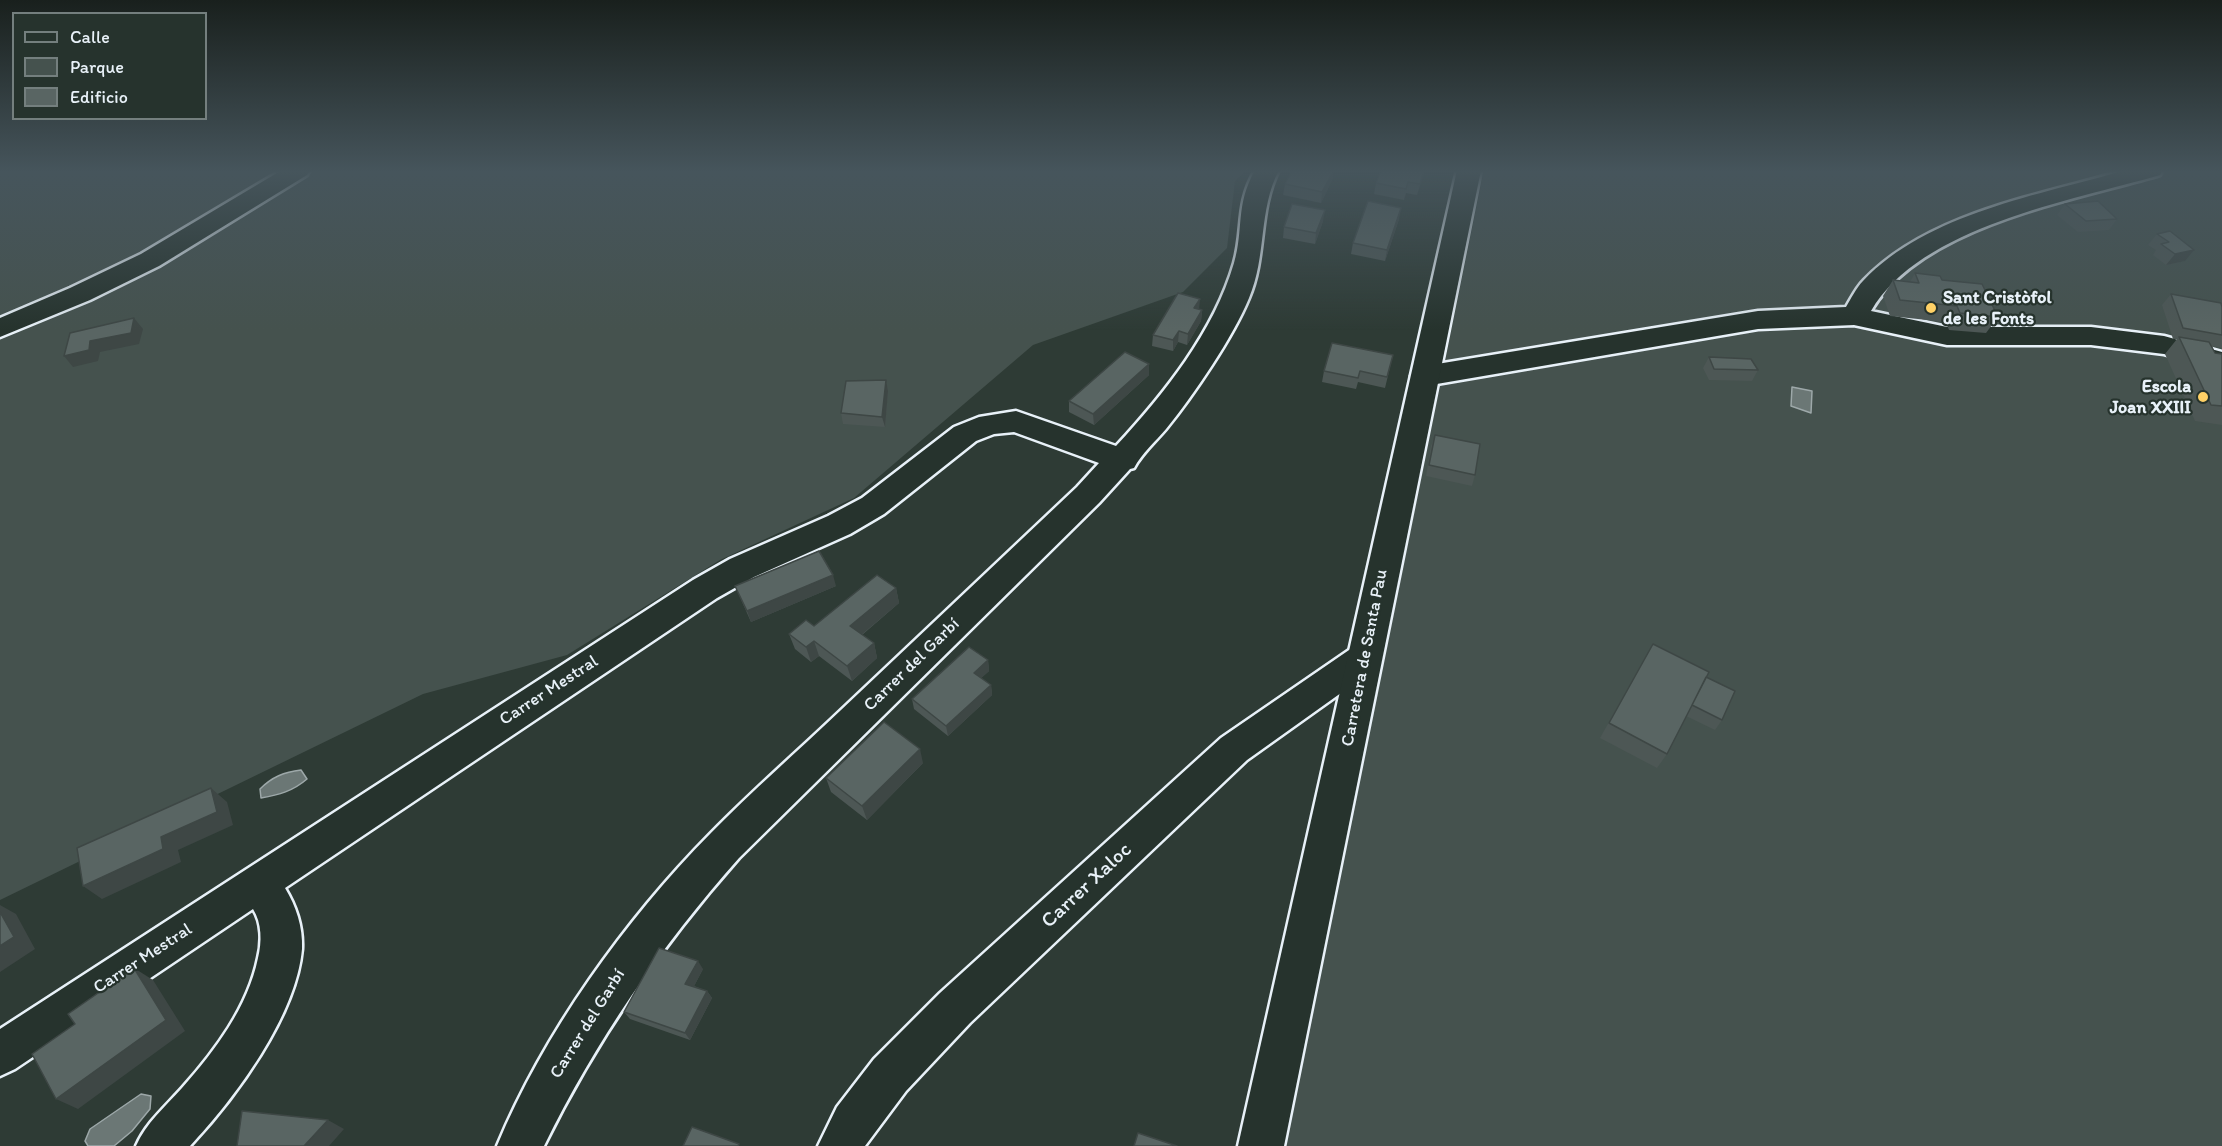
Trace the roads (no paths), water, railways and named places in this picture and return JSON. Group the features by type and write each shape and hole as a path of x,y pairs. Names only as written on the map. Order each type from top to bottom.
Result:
{"street":[{"path":"0,327 80,294 150,260 210,223"},
{"name":"Carrer del Garbí","path":"520,1146 576,1039 607,990 696,876 725,845 1123,460 1156,421 1207,349 1236,298 1248,261 1251,223"},
{"name":"Carretera de Santa Pau","path":"1261,1146 1458,223"},
{"path":"1854,316 1872,288 1905,258 1975,223"},
{"path":"1425,376 1758,320 1854,316 1947,336 2091,336 2164,345 2222,361"},
{"name":"Carrer Mestral","path":"0,1054 563,681 722,579 839,525 873,506 965,434 990,424 1016,421 1123,460"},
{"name":"Carrer Xaloc","path":"841,1146 853,1123 890,1075 955,1008 1234,750 1364,658"},
{"path":"159,1146 220,1078 248,1035 262,1008 275,974 281,936 279,919 270,899 258,884"}],"place":[{"name":"Sant Cristòfol de les Fonts","path":"1931,308"},
{"name":"Escola Joan XXIII","path":"2203,397"}]}
